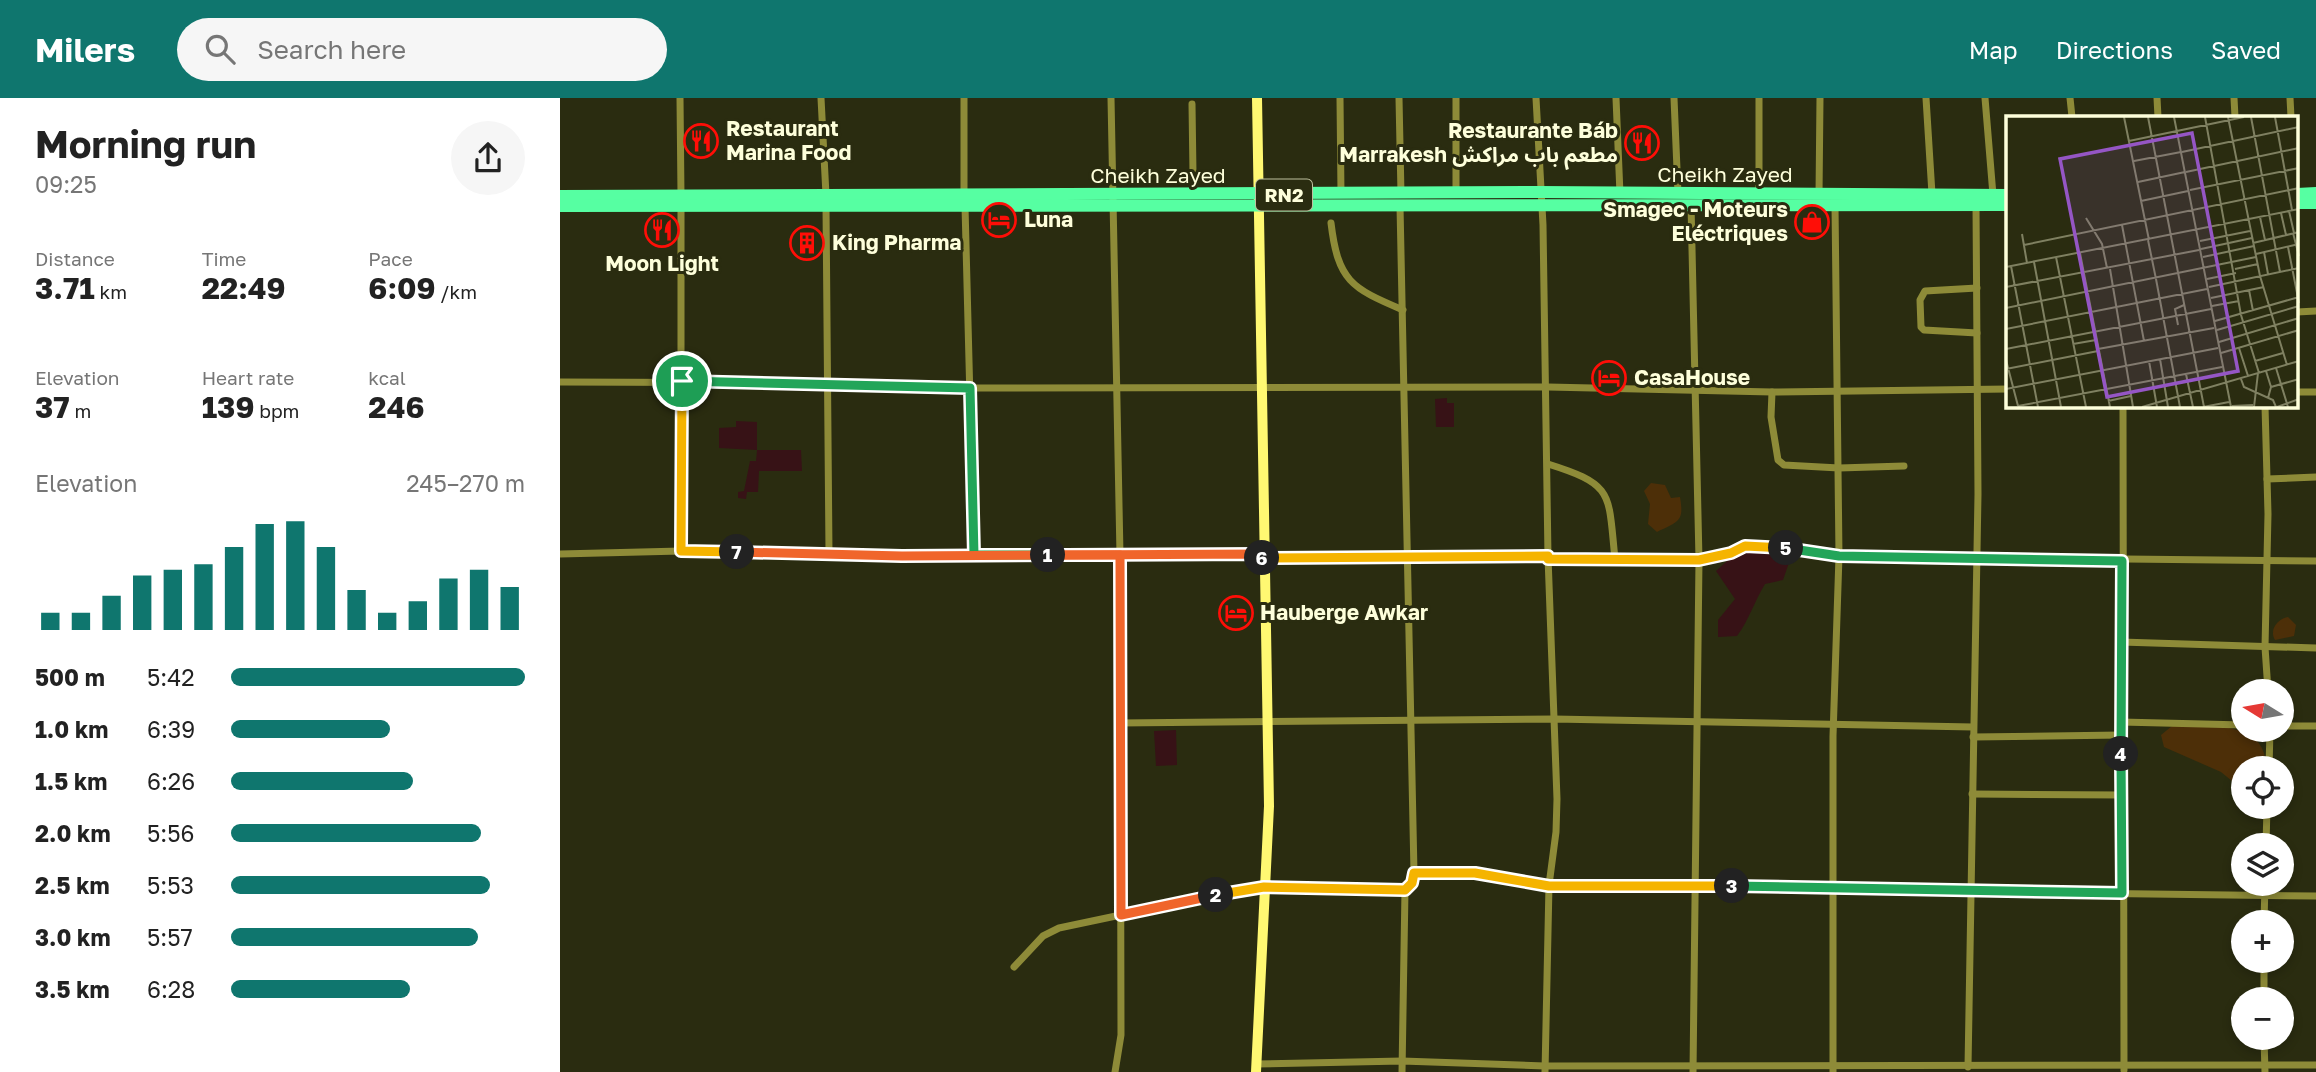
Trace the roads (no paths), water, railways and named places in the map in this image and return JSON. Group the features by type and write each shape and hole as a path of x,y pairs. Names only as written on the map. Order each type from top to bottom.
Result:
{"highway":[{"name":"Cheikh Zayed","path":"1259,201 1340,194 1400,200 1456,192 1691,204 2006,205"},
{"path":"2298,194 2316,193"},
{"name":"Cheikh Zayed","path":"560,196 681,200 1259,201 1541,198 1620,194 2006,195"},
{"name":"Cheikh Zayed","path":"560,206 681,200"},
{"path":"2298,203 2316,203"}],"street":[{"path":"680,98 681,551"},
{"path":"821,98 826,201 825,383 829,553"},
{"path":"964,98 974,555"},
{"path":"1111,98 1120,555 1121,1035 1115,1072"},
{"path":"1257,98 1259,387 1269,806 1256,1068 1402,1061 1545,1069 1902,1069 1968,1066 1981,1070 2124,1070 2264,1069 2316,1065"},
{"path":"1340,98 1340,194"},
{"path":"1399,98 1414,873 1412,883 1405,890 1402,1072"},
{"path":"1456,98 1456,192"},
{"path":"1536,98 1548,387 1548,558 1556,832 1549,886 1545,1069"},
{"path":"1616,98 1620,194"},
{"path":"1674,98 1678,194"},
{"path":"1759,98 1759,195"},
{"path":"1819,98 1819,195"},
{"path":"1926,98 1932,194"},
{"path":"1985,98 1993,195"},
{"path":"2070,98 2072,116"},
{"path":"2157,98 2158,116"},
{"path":"2234,98 2235,116"},
{"path":"2290,98 2291,116"},
{"path":"1192,104 1194,174"},
{"path":"1691,204 1699,560 1693,1068"},
{"path":"1833,1069 1833,724 1839,556 1835,205"},
{"path":"1968,1066 1977,556 1976,205"},
{"path":"1331,223 1335,259 1348,279 1364,294 1403,310"},
{"path":"1977,288 1925,291 1920,300 1921,327 1924,330 1977,333"},
{"path":"2298,312 2316,312"},
{"path":"560,382 825,383 970,388 1548,387 1772,392 1837,389 2006,389"},
{"path":"1772,392 1770,417 1778,460 1784,465 1839,468 1904,466"},
{"path":"2298,392 2316,392"},
{"path":"2123,408 2121,735 2124,1070"},
{"path":"2265,408 2267,679"},
{"path":"1548,464 1582,475 1604,491 1610,514 1615,559"},
{"path":"2267,479 2316,477"},
{"path":"560,554 681,551 902,556 1408,556 1699,560 1755,545 1839,556 2316,561"},
{"path":"2121,642 2316,648"},
{"path":"1119,723 1554,719 1973,727"},
{"path":"2121,722 2231,725"},
{"path":"2294,726 2316,726"},
{"path":"1973,737 2121,735"},
{"path":"1972,794 2122,795"},
{"path":"1414,873 1475,873 1549,886 1695,884 1835,890 2316,896"},
{"path":"1014,967 1043,936 1059,928 1223,893 1264,887 1405,890"},
{"path":"2264,897 2264,910"},
{"path":"2264,1050 2264,1069"}],"place":[{"name":"Restaurant Marina Food","path":"701,141"},
{"name":"Restaurante Báb Marrakesh مطعم باب مراكش","path":"1642,143"},
{"name":"Luna","path":"999,220"},
{"name":"Smagec - Moteurs Eléctriques","path":"1812,222"},
{"name":"Moon Light","path":"662,230"},
{"name":"King Pharma","path":"807,243"},
{"name":"CasaHouse","path":"1609,378"},
{"name":"Hauberge Awkar","path":"1236,613"}]}
